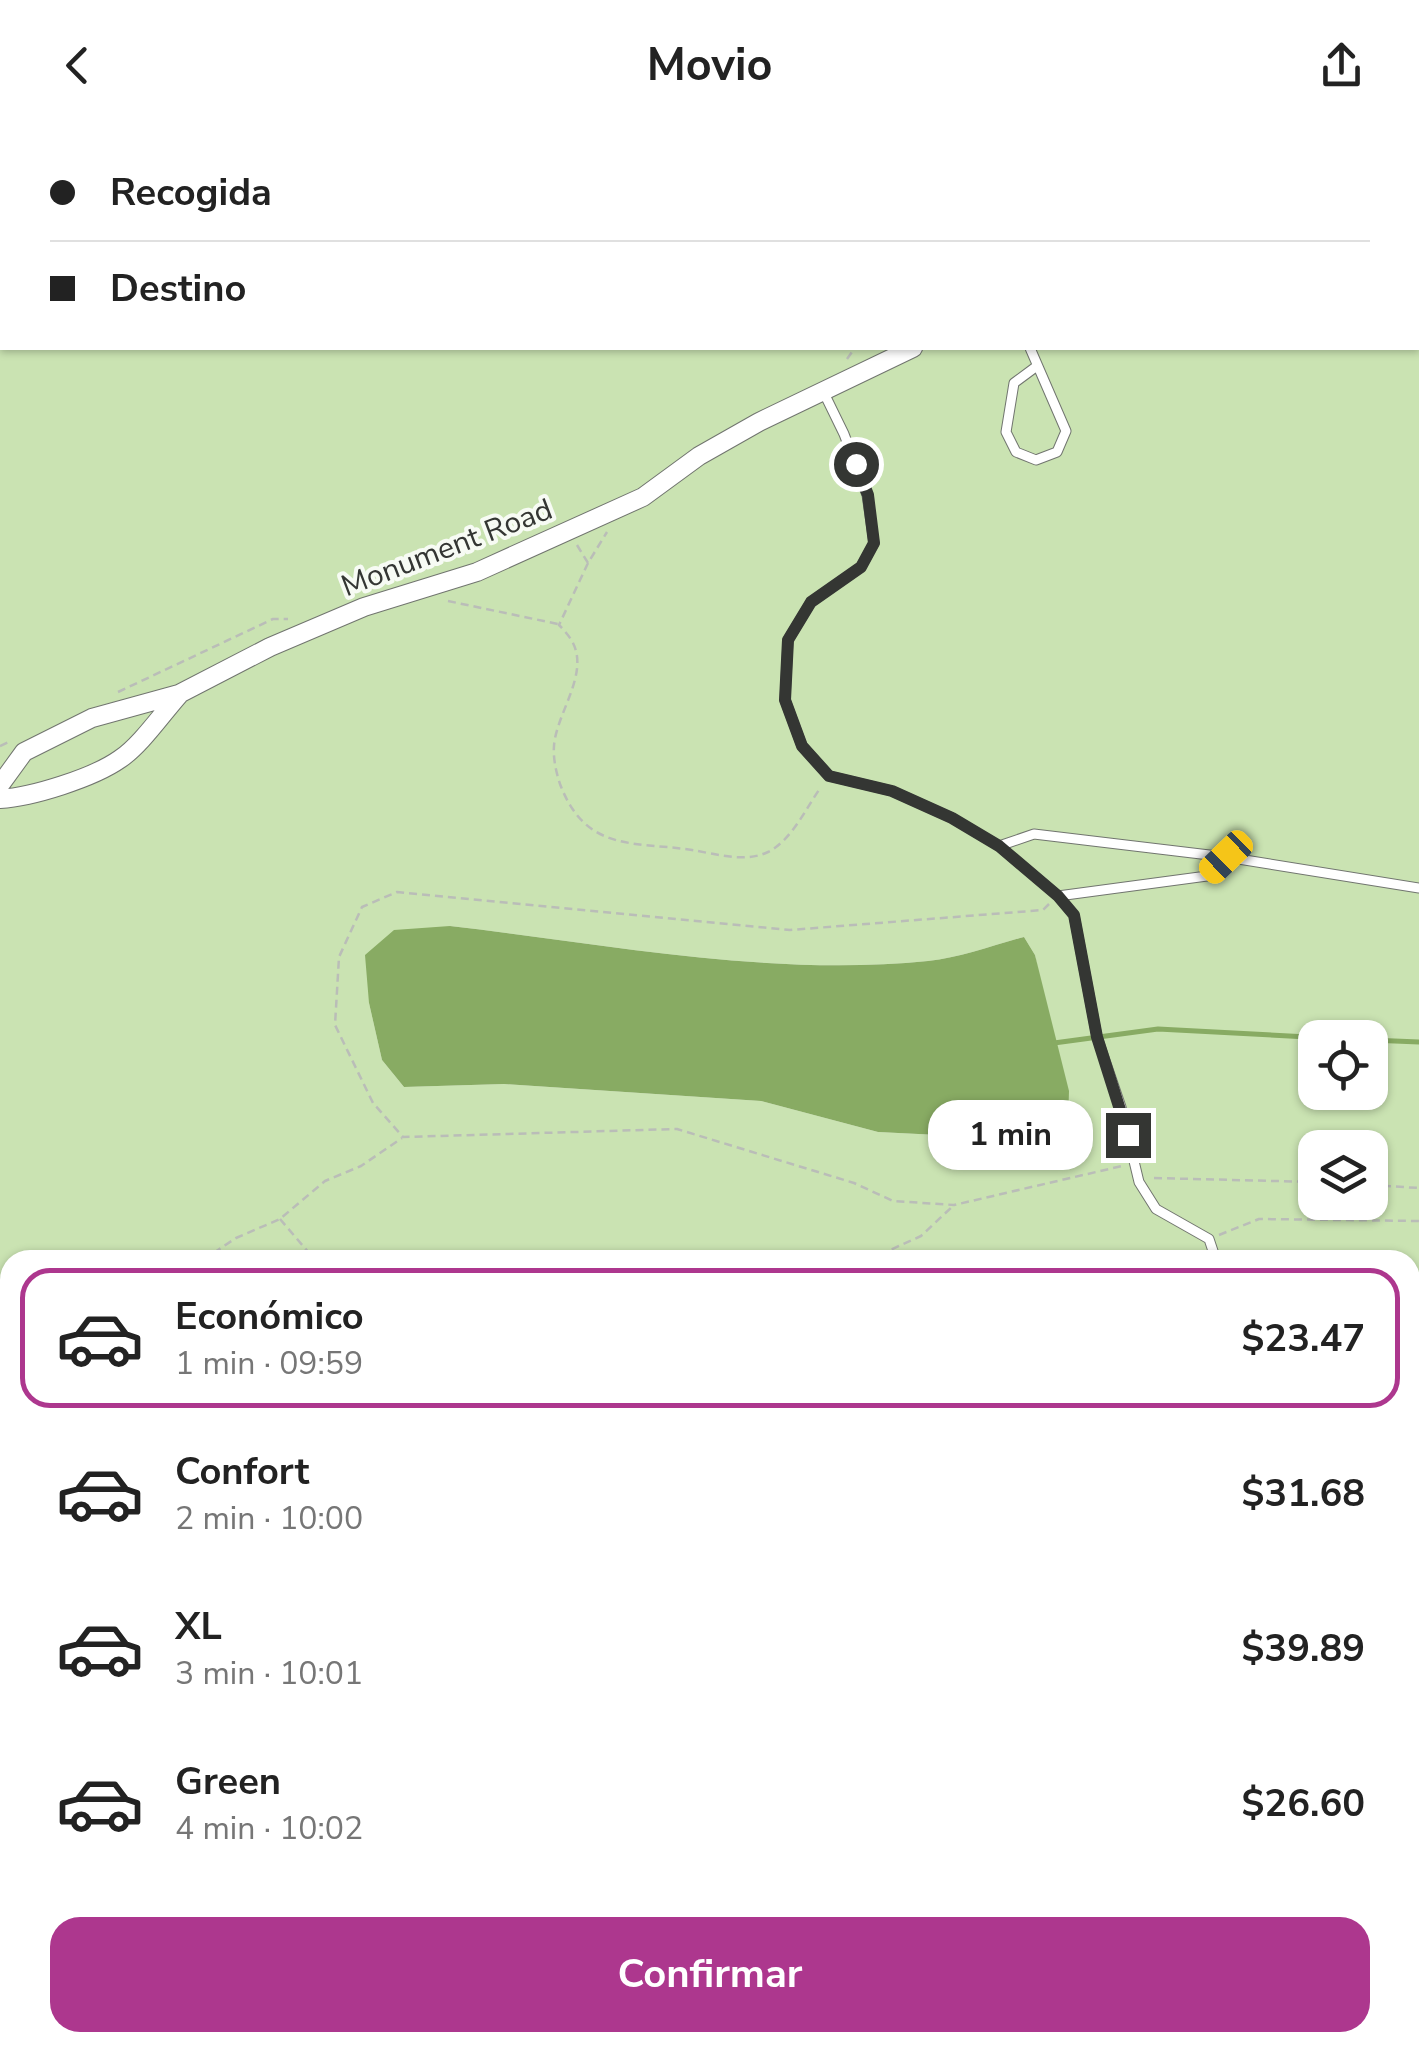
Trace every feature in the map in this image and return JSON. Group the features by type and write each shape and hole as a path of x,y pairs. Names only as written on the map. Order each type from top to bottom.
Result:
{"street":[{"name":"Monument Road","path":"0,785 24,752 92,718 180,694 270,646 364,608 477,572 567,532 642,497 758,422 909,350"},
{"path":"0,799 21,798 121,759 180,694"}],"lane":[{"path":"1031,350 1038,366 1066,432 1057,452 1036,460 1016,452 1006,432 1014,383 1038,366"},
{"path":"824,393 868,495 874,543 861,567 811,602 788,640 785,700 802,746 829,776 892,791 952,818 999,846 1058,896 1074,915 1097,1037 1138,1176 1156,1210 1209,1239 1213,1250"},
{"path":"999,846 1034,834 1226,857 1419,888"},
{"path":"1058,896 1207,876 1226,857"}],"path":[{"path":"559,625 588,563 624,506"},
{"path":"567,532 588,563"},
{"path":"415,593 559,625 574,644 578,662 554,743 556,770 572,808 592,829 626,845 676,847 738,858 767,852 785,839 829,776"},
{"path":"112,695 272,619 292,619"},
{"path":"0,746 16,738"},
{"path":"403,1137 373,1102 335,1026 339,957 362,907 396,892 790,930 1043,910 1058,896"},
{"path":"218,1250 280,1219 325,1182 362,1166 403,1137 677,1129 854,1183 893,1201 954,1205 1135,1164"},
{"path":"1138,1176 1298,1181"},
{"path":"1388,1186 1419,1188"},
{"path":"890,1250 921,1236 954,1205"},
{"path":"1209,1239 1258,1218 1419,1221"},
{"path":"280,1219 306,1250"}],"shaded area":[{"path":"0,350 1419,350 1419,1250 0,1250","holes":["450,926 688,956 868,965 928,961 1024,937 1035,955 1068,1122 999,1138 878,1132 761,1101 504,1084 404,1087 382,1060 369,1003"]},
{"path":"450,926 688,956 808,965 928,961 1024,937 1035,955 1069,1091 1068,1122 999,1138 878,1132 761,1101 504,1084 404,1087 382,1060 369,1003 365,955 394,930"}],"waterway":[{"path":"1054,1043 1158,1029 1298,1036"},
{"path":"1388,1041 1419,1042"}],"route":[{"path":"856,464 868,495 874,543 861,567 811,602 788,640 785,700 802,746 829,776 892,791 952,818 999,846 1058,896 1074,915 1097,1037 1128,1135"}]}
